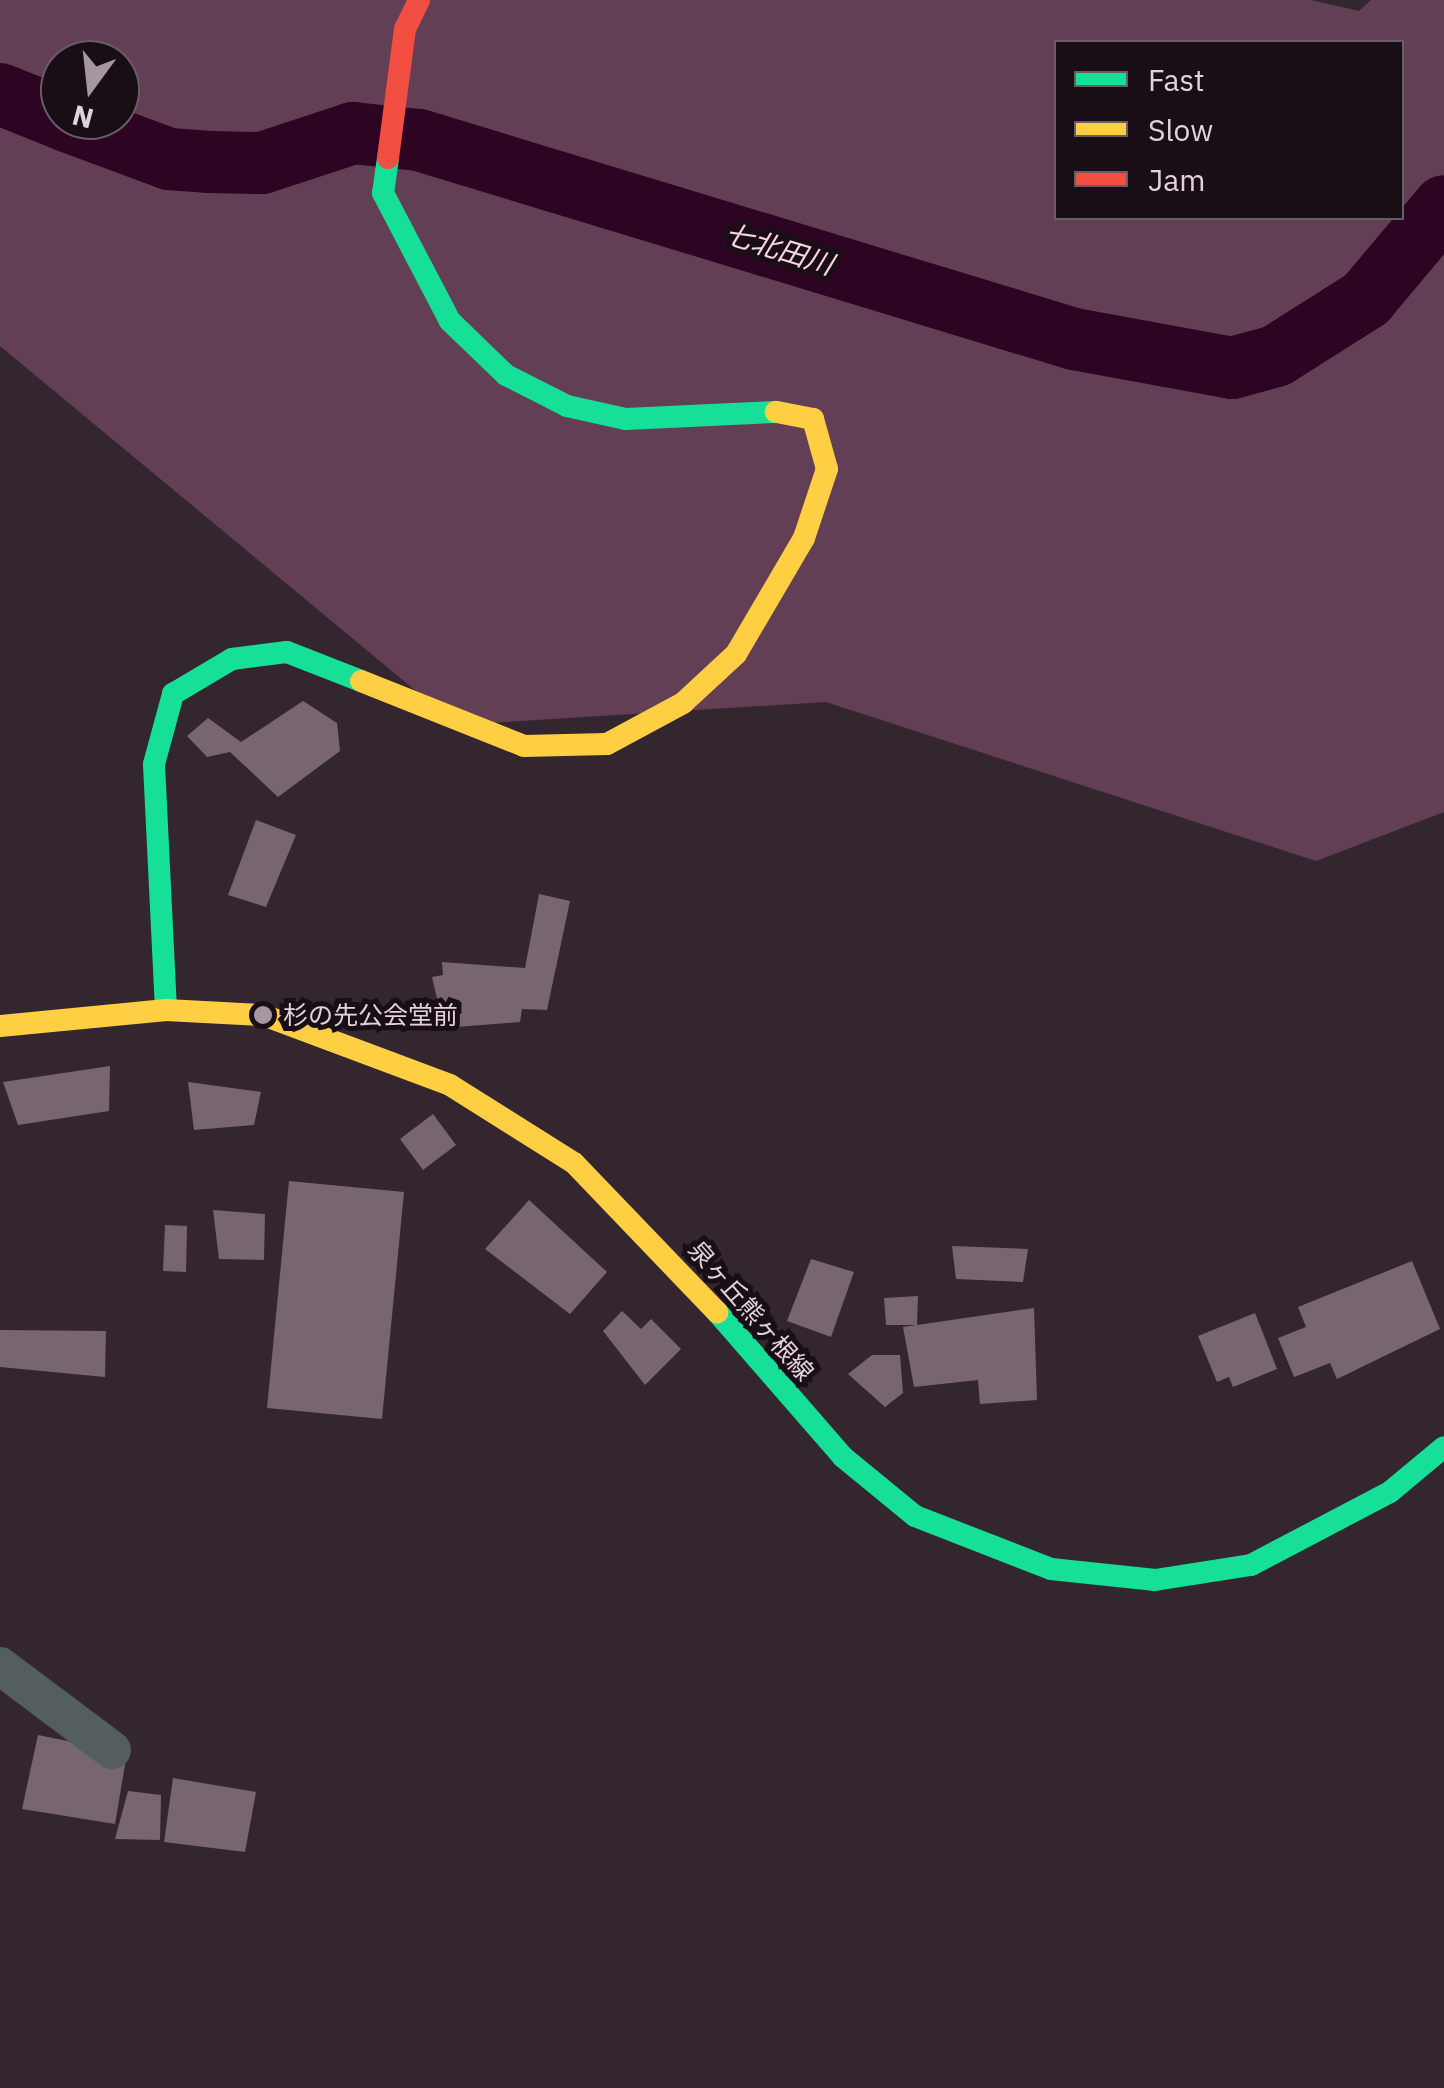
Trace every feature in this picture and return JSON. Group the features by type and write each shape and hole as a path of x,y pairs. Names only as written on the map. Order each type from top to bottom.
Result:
{"street":[{"path":"166,1010 154,764 173,694 188,680 232,659 287,652 524,746 607,744 683,703 736,654 820,500 827,448 814,419 603,416 506,375 433,298 383,192 404,46 419,0"},
{"name":"泉ヶ丘熊ヶ根線","path":"0,1026 166,1010 263,1015 332,1033 507,1114 639,1222 843,1457 915,1516 997,1552 1102,1579 1251,1565 1390,1492 1444,1448"},
{"path":"0,1666 112,1750"}],"shaded area":[{"path":"0,0 1311,0 1359,11 1371,0 1444,0 1444,812 1316,861 826,702 457,725 0,346"}],"building":[{"path":"303,701 337,723 340,751 278,797 230,752 207,757 187,736 208,718 241,742"},
{"path":"256,820 296,835 266,907 228,895"},
{"path":"539,894 570,901 547,1010 522,1009 520,1022 444,1028 432,977 443,975 442,962 525,968"},
{"path":"110,1066 109,1111 18,1125 3,1082"},
{"path":"188,1082 261,1092 254,1125 194,1130"},
{"path":"433,1114 456,1145 423,1170 400,1139"},
{"path":"289,1181 404,1192 382,1419 267,1408"},
{"path":"529,1200 607,1272 570,1314 485,1249"},
{"path":"213,1210 265,1214 264,1260 219,1259"},
{"path":"165,1225 187,1226 186,1272 163,1271"},
{"path":"952,1246 1028,1249 1023,1282 956,1279"},
{"path":"811,1259 854,1272 831,1337 787,1321"},
{"path":"1412,1261 1440,1329 1337,1379 1330,1363 1294,1377 1278,1338 1306,1327 1298,1307"},
{"path":"918,1296 917,1325 886,1325 884,1298"},
{"path":"1034,1308 1037,1400 980,1404 978,1380 914,1387 903,1327"},
{"path":"622,1311 641,1329 651,1319 681,1349 645,1385 603,1331"},
{"path":"1255,1313 1277,1369 1233,1387 1229,1377 1217,1382 1198,1336"},
{"path":"0,1330 106,1331 105,1377 0,1367"},
{"path":"872,1355 900,1355 903,1393 885,1407 848,1374"},
{"path":"38,1735 127,1753 115,1824 22,1809"},
{"path":"173,1778 256,1792 245,1852 164,1842"},
{"path":"128,1791 161,1795 160,1840 115,1839"}],"waterway":[{"name":"七北田川","path":"0,94 40,110"},
{"name":"七北田川","path":"118,140 169,159 262,163 353,133 419,140 1074,339 1232,368 1276,356 1366,299 1444,206"}],"traffic: fast":[{"path":"388,158 383,193 450,321 506,375 567,406 626,419 776,412"},
{"path":"166,1010 154,764 173,694 232,659 287,652 361,681"},
{"path":"717,1312 843,1457 915,1516 1051,1569 1155,1580 1251,1565 1390,1492 1444,1447"}],"traffic: slow":[{"path":"361,681 524,746 607,744 683,703 736,654 804,538 827,469 813,419 776,412"},
{"path":"0,1026 166,1010 263,1015 450,1085 574,1163 717,1312"}],"traffic: jam":[{"path":"388,158 405,29 419,0"}],"place":[{"name":"杉の先公会堂前","path":"263,1015"}]}
